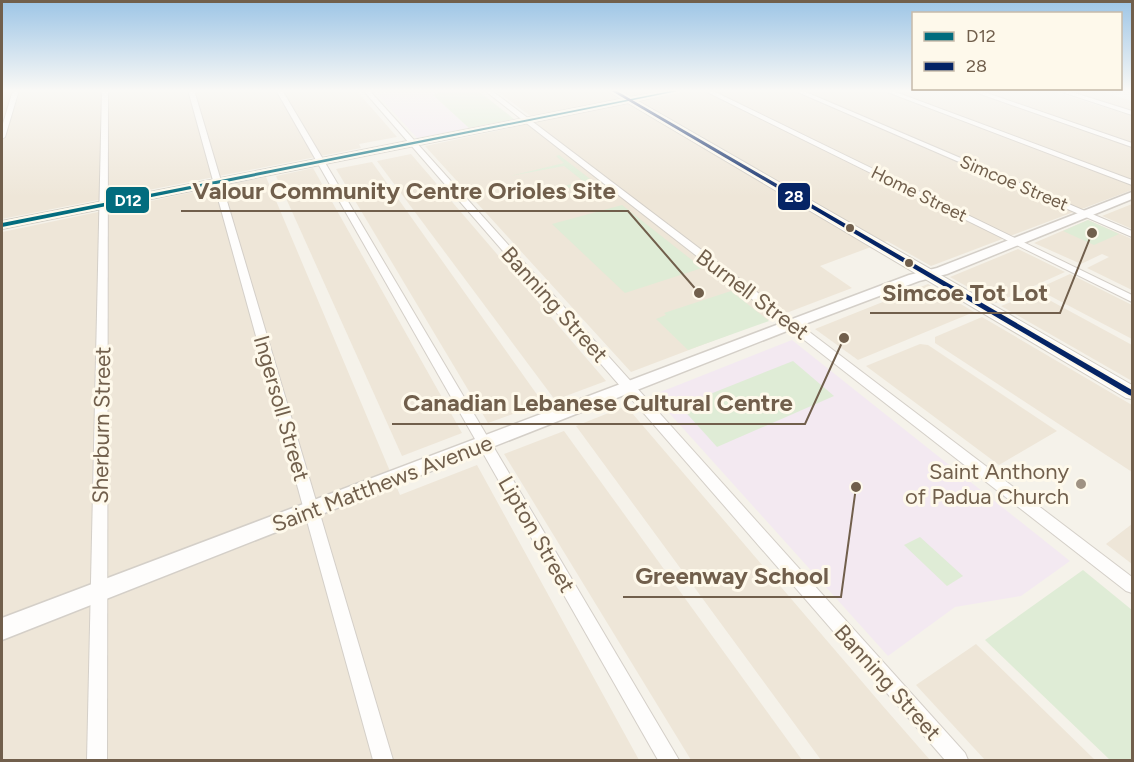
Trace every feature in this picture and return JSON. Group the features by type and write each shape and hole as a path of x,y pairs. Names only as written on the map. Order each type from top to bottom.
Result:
{"main road":[{"path":"2,225 502,126"},
{"path":"673,126 1132,393"}],"street":[{"name":"Sherburn Street","path":"97,760 105,126"},
{"name":"Ingersoll Street","path":"201,126 383,760"},
{"name":"Lipton Street","path":"299,126 669,760"},
{"name":"Banning Street","path":"397,126 958,760"},
{"name":"Burnell Street","path":"532,126 1132,586"},
{"name":"Home Street","path":"779,126 1132,299"},
{"name":"Simcoe Street","path":"879,126 1132,234"},
{"path":"979,126 1132,183"},
{"path":"1075,126 1132,145"},
{"name":"Saint Matthews Avenue","path":"2,629 1132,195"}],"shaded area":[{"path":"2,126 387,126 397,137 359,144 361,148 2,219"},
{"path":"406,126 466,126 469,128 417,138"},
{"path":"521,126 1132,126 1132,190 931,266 887,241 820,266 852,288 631,372 425,146"},
{"path":"411,154 606,381 555,400 377,161"},
{"path":"372,162 543,403 488,423 336,169"},
{"path":"313,168 462,433 402,456 276,176"},
{"path":"266,177 400,495 477,465 639,760 2,760 2,232"},
{"path":"1132,204 1132,229 1102,216"},
{"path":"1088,220 1132,239 1132,290 1087,268 1109,257 1102,254 1081,264 1034,243"},
{"path":"1018,249 1065,272 996,303 950,277"},
{"path":"1070,274 1132,305 1132,339 1037,289"},
{"path":"928,284 974,312 858,360 815,329"},
{"path":"1031,294 1040,295 1132,345 1132,381 1001,306"},
{"path":"982,317 1132,405 1132,472 935,343 935,337"},
{"path":"792,340 1070,561 1021,596 955,607 888,656 653,395"},
{"path":"920,344 928,345 1057,431 999,465 866,366"},
{"path":"626,406 930,760 821,760 576,426"},
{"path":"564,431 802,760 691,760 504,454"},
{"path":"1132,524 1132,564 1106,544"},
{"path":"976,644 1095,760 985,760 916,685"}],"green space":[{"path":"559,155 594,182 535,196 533,194 583,181 564,166 510,176 564,163 556,156"},
{"path":"622,205 702,268 625,293 552,224"},
{"path":"1088,220 1119,234 1094,245 1063,231"},
{"path":"731,291 769,321 688,350 656,319 666,315 664,313"},
{"path":"793,361 834,396 717,447 680,406"},
{"path":"920,537 963,576 947,586 904,545"},
{"path":"1083,570 1132,610 1132,760 1110,760 985,640"}],"transit line":[{"name":"D12","path":"2,225 502,126"},
{"name":"28","path":"673,126 1132,393"}],"place":[{"name":"Simcoe Tot Lot","path":"1092,233"},
{"name":"Valour Community Centre Orioles Site","path":"699,293"},
{"name":"Canadian Lebanese Cultural Centre","path":"844,338"},
{"name":"Saint Anthony of Padua Church","path":"1081,484"},
{"name":"Greenway School","path":"856,487"}]}
